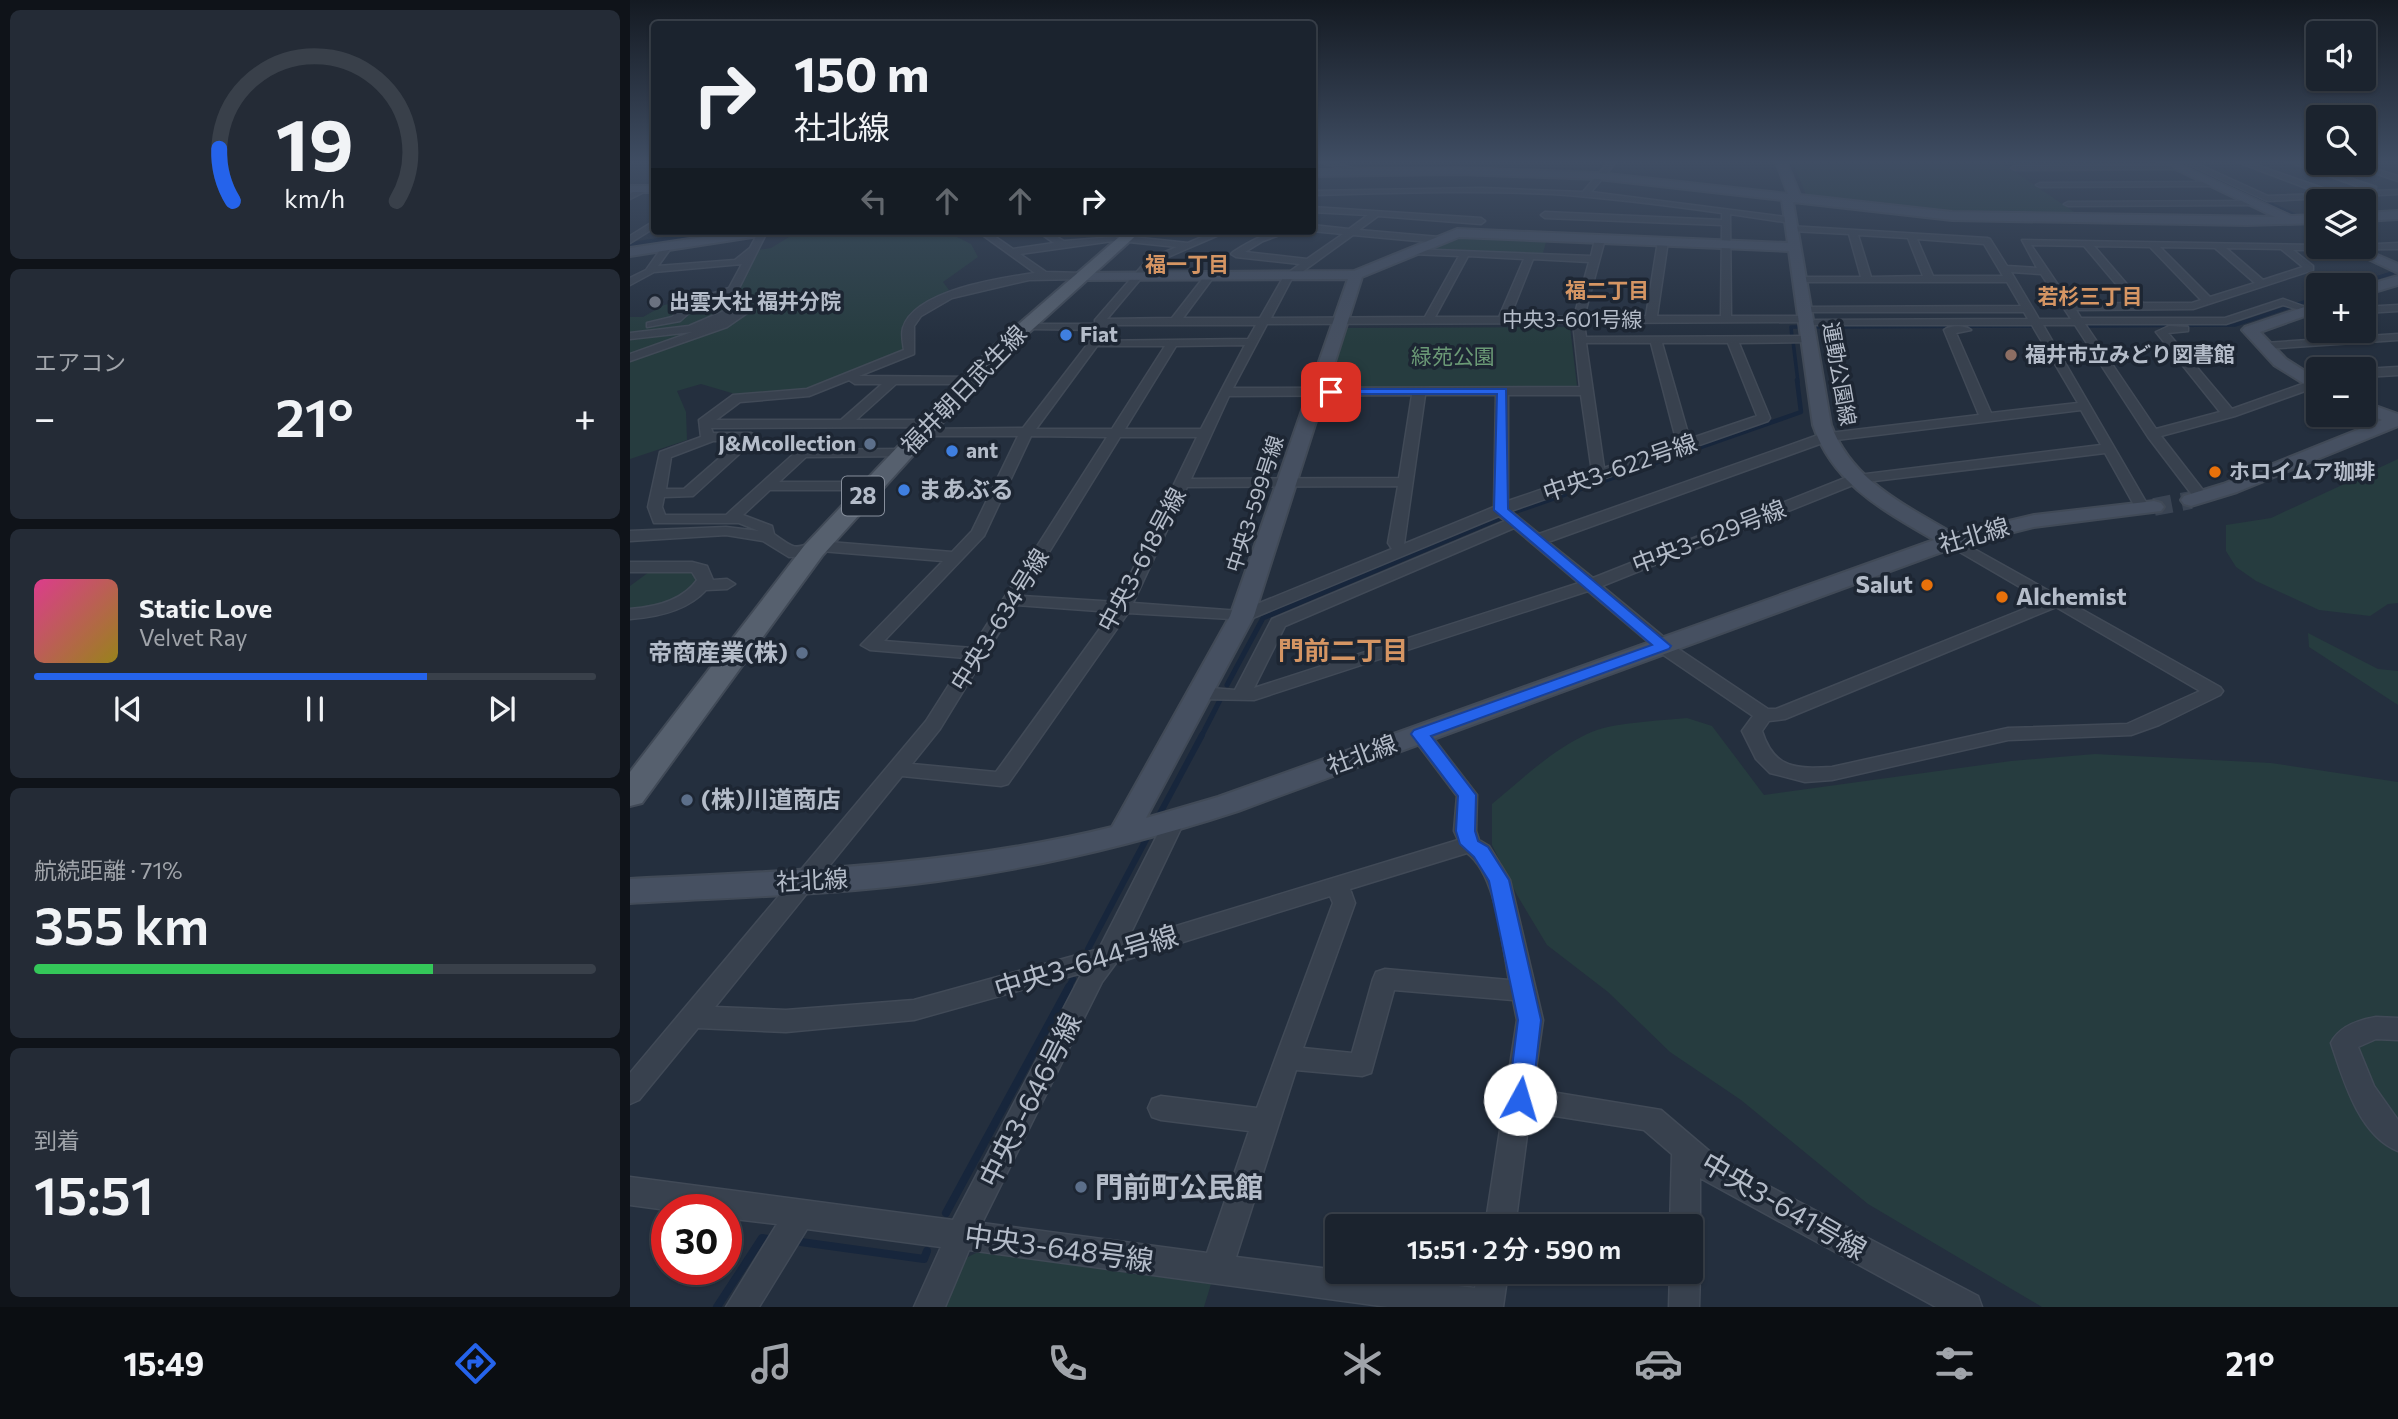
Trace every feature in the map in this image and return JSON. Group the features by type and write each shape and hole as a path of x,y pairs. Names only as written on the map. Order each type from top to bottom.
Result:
{"main road":[{"name":"福井朝日武生線","path":"630,795 815,548 996,353 1127,237"}],"street":[{"path":"1291,275 1364,222"},
{"path":"708,431 704,423 737,398 763,398 809,392 910,352 906,337 909,327 915,315 932,302 1002,282 1044,275 1356,275 1479,222"},
{"path":"1536,236 1542,222"},
{"path":"1703,222 1726,223 1726,319"},
{"path":"1780,222 1853,233 1987,241 2148,508"},
{"name":"運動公園線","path":"1791,224 1826,437 1855,479 1888,503 1951,541"},
{"path":"630,230 651,227"},
{"path":"630,240 651,227"},
{"path":"1316,228 1439,240"},
{"path":"1457,233 1795,247"},
{"path":"1853,233 1867,279"},
{"path":"630,252 742,235"},
{"path":"630,328 676,319 694,303 725,295 733,290 763,235"},
{"path":"987,235 1044,275"},
{"path":"1047,235 1062,244"},
{"path":"1214,235 1151,261 1099,322 1175,322 1258,329"},
{"path":"1273,235 1260,239 1236,254 1308,262"},
{"path":"1013,252 1127,237 1190,245"},
{"path":"1912,238 1929,279"},
{"path":"1600,239 1577,323 1596,465 1601,474"},
{"path":"1651,320 1663,242"},
{"path":"2306,247 2025,242 2196,499 2398,420"},
{"path":"2086,242 2140,306"},
{"path":"2152,244 2208,301"},
{"path":"2217,245 2262,284"},
{"path":"2376,247 2398,246"},
{"path":"2067,307 2193,306 2310,268 2284,247"},
{"path":"653,269 667,248"},
{"path":"630,282 653,269 738,262 755,248"},
{"path":"1412,251 1594,259"},
{"path":"1428,321 1465,254"},
{"path":"1503,320 1529,257"},
{"path":"2376,258 2398,270"},
{"path":"1800,280 1929,279 2043,271"},
{"path":"1175,322 1210,275"},
{"name":"中央3-618号線","path":"898,769 1001,779 1122,609 1225,392 1258,329 1291,275"},
{"name":"中央3-599号線","path":"1151,828 1199,692 1242,616 1356,275"},
{"path":"2376,287 2398,280"},
{"path":"2250,288 2305,306"},
{"path":"1987,418 1950,330 2078,321 2226,321 2305,306"},
{"path":"2231,413 2225,410 2161,332 2169,329 2250,330 2305,306"},
{"path":"2376,309 2398,308"},
{"path":"1579,340 1732,339 1807,323 2028,309"},
{"path":"630,336 678,332 702,326 723,313 745,311 723,325 630,358"},
{"name":"中央3-601号線","path":"1338,324 1726,319 1807,323"},
{"path":"1035,327 1258,329 1338,324 2037,324"},
{"path":"979,654 870,645 979,533 1026,433 1108,327"},
{"path":"1094,343 1171,343 1258,329"},
{"path":"2250,330 2291,371 2306,379"},
{"path":"2265,346 2398,337"},
{"name":"中央3-622号線","path":"1242,616 1401,551 1508,516 1601,474 1764,418 1732,339"},
{"path":"1656,340 1683,439 1691,443"},
{"name":"中央3-634号線","path":"804,881 933,725 1171,343"},
{"path":"2376,372 2398,371"},
{"path":"845,380 971,380"},
{"path":"845,424 893,380"},
{"path":"2153,434 2231,413 2306,388"},
{"path":"1401,551 1396,543 1419,391"},
{"path":"1502,391 1508,516 1663,646 1764,715 1778,715 2057,601"},
{"path":"1225,392 1585,391"},
{"path":"770,424 809,392"},
{"path":"1538,540 1826,437 2085,406"},
{"path":"2376,412 2398,420"},
{"path":"766,536 767,529 753,522 731,519 659,520 655,507 665,456 708,431 770,424 845,424 1026,433 1206,433"},
{"path":"658,493 688,493 751,437 708,431"},
{"name":"中央3-629号線","path":"1199,692 1248,696 1590,585 1855,479 2109,447"},
{"path":"731,519 803,453 902,453"},
{"path":"1182,483 1405,482"},
{"path":"768,486 872,486"},
{"name":"社北線","path":"630,891 894,876 967,866 1151,828 1420,734 1951,541 2034,521 2148,508"},
{"path":"1241,695 1278,623 1508,516"},
{"path":"630,536 726,531 766,536 789,552 815,548 956,557"},
{"path":"1764,715 1752,731 1756,745 1766,760 1784,771 1807,775 1885,764 1973,740 2009,734 2046,730 2129,729 2214,691 1951,541"},
{"path":"630,567 701,569 705,580 676,604 630,614"},
{"path":"630,580 648,567"},
{"path":"702,585 727,584"},
{"path":"1013,600 1242,616"},
{"path":"1420,734 1467,795 1465,831 1469,844 1481,852 1499,880 1530,1020 1502,1214"},
{"name":"中央3-646号線","path":"929,1307 961,1235 1093,976 1107,957 1151,828"},
{"name":"中央3-644号線","path":"692,1017 786,1021 854,1017 914,1010 968,998 1469,844"},
{"path":"630,1092 804,881"},
{"path":"1217,1269 1287,1058 1343,903 1338,886"},
{"path":"1287,1058 1362,1065 1385,979 1522,991"},
{"path":"2398,1029 2372,1028 2353,1034 2344,1043 2366,1099 2386,1128 2398,1138"},
{"name":"中央3-641号線","path":"1520,1099 1651,1119 1711,1170 1967,1307"},
{"path":"1161,1108 1266,1121"},
{"path":"1685,1214 1686,1149"},
{"name":"中央3-648号線","path":"630,1191 1488,1306"},
{"path":"741,1307 800,1214"},
{"path":"1488,1306 1491,1284"},
{"path":"1684,1307 1685,1284"}],"green space":[{"path":"792,235 953,235 971,244 978,257 943,282 949,290 925,304 912,316 901,340 904,352 794,393 735,394 701,384 677,391 686,412 687,440 630,459 630,317 643,317 664,305 740,289 758,250 771,248"},
{"path":"1456,236 1547,239 1542,256 1426,249"},
{"name":"緑苑公園","path":"1570,327 1577,386 1574,387 1328,388 1347,328"},
{"path":"2398,459 2398,603 2388,604 2370,616 2319,610 2256,581 2236,567 2226,551 2226,525 2271,518"},
{"path":"687,570 694,573 698,581 685,594 658,605 630,611 630,586 649,572"},
{"path":"2308,633 2378,669 2398,671 2398,705 2309,647"},
{"path":"1687,718 1712,726 1764,795 2011,761 2095,754 2271,763 2398,782 2398,1307 2042,1307 1868,1204 1741,1100 1670,1052 1608,992 1547,945 1517,895 1492,845 1492,804 1549,757 1587,734 1622,724"},
{"path":"978,1252 1211,1284 1204,1307 942,1307 962,1260"}],"waterway":[{"path":"630,247 714,235"},
{"path":"2376,254 2386,259"},
{"path":"2382,257 2389,260"},
{"path":"2376,278 2392,273"},
{"path":"2087,326 2235,325 2306,301"},
{"path":"1818,327 2031,326"},
{"path":"1792,337 1791,327 1797,327"},
{"path":"1793,341 1798,382"},
{"path":"1453,538 1515,512 1801,412 1797,380"},
{"path":"1227,685 1263,618 1457,536"},
{"path":"1201,737 1220,700"},
{"path":"1157,819 1202,735"},
{"path":"1088,949 1149,834"},
{"path":"1068,988 1073,979"},
{"path":"946,1213 1069,987"},
{"path":"717,1307 762,1238 768,1239"},
{"path":"801,1242 924,1259 927,1251"}],"tunnel":[{"path":"2154,507 2191,500"}],"place":[{"name":"出雲大社 福井分院","path":"655,302"},
{"name":"Fiat","path":"1066,335"},
{"name":"福井市立みどり図書館","path":"2011,355"},
{"name":"J&Mcollection","path":"870,444"},
{"name":"ant","path":"952,451"},
{"name":"ホロイムア珈琲","path":"2215,472"},
{"name":"まあぶる","path":"904,490"},
{"name":"Salut","path":"1927,585"},
{"name":"Alchemist","path":"2002,597"},
{"name":"帝商産業(株)","path":"802,653"},
{"name":"(株)川道商店","path":"687,800"},
{"name":"門前町公民館","path":"1081,1187"}],"district":[{"name":"福一丁目","path":"1187,265"},
{"name":"福二丁目","path":"1607,291"},
{"name":"若杉三丁目","path":"2090,297"},
{"name":"門前二丁目","path":"1343,651"}],"route":[{"path":"1331,392 1502,391 1501,510 1663,646 1420,734 1467,795 1465,831 1469,844 1481,852 1499,880 1530,1020 1520,1099"}]}
